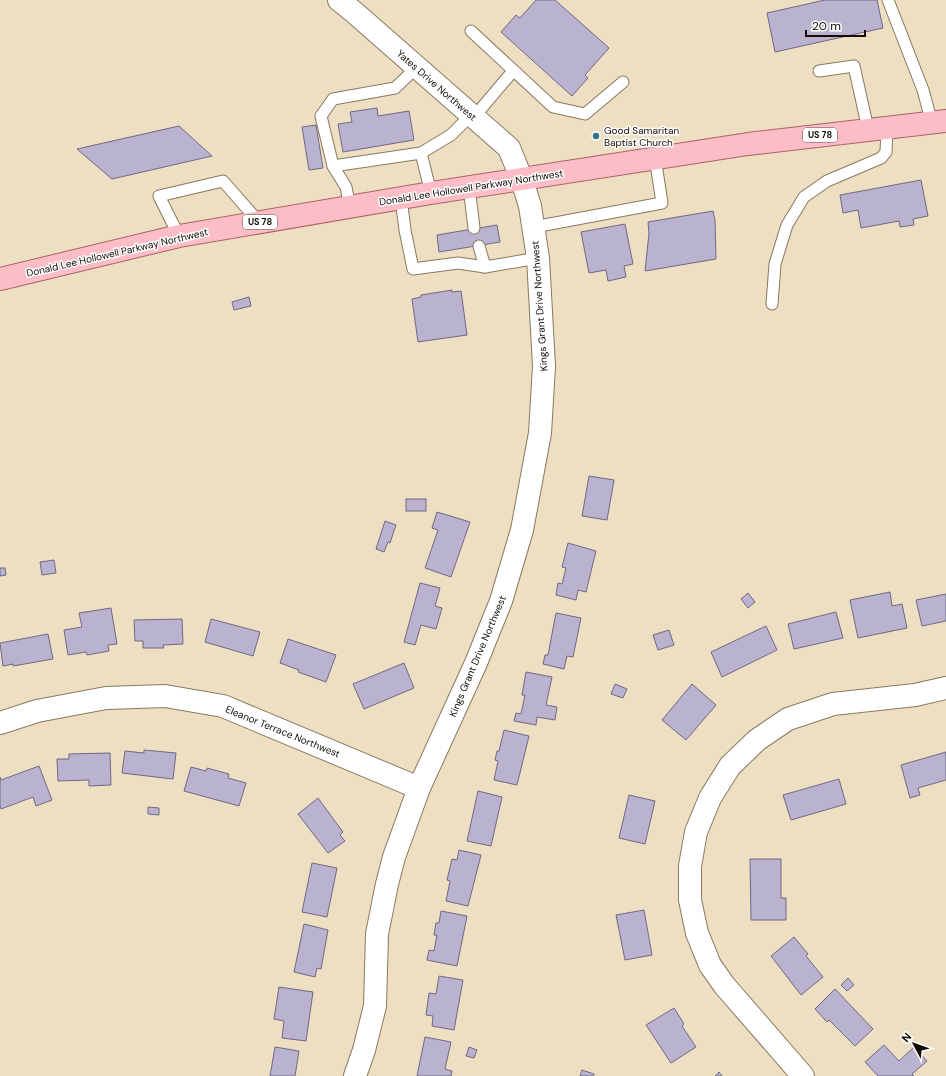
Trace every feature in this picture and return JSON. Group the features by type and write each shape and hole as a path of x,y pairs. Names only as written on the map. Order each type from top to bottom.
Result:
{"main road":[{"name":"Donald Lee Hollowell Parkway Northwest","path":"0,279 179,236 401,198 522,180 655,157 748,144 939,122"}],"street":[{"name":"Yates Drive Northwest","path":"338,0 355,12 509,148 522,180"},
{"name":"Kings Grant Drive Northwest","path":"355,1076 364,1050 375,1006 377,934 386,884 394,857 419,788 476,663 501,601 522,530 540,433 544,366 538,258 530,206 522,180"},
{"path":"803,1076 724,985 710,965 697,933 690,900 690,866 696,832 710,798 730,766 757,740 788,720 833,704 915,695 946,688"},
{"name":"Eleanor Terrace Northwest","path":"0,723 37,711 106,698 165,696 223,706 419,788"}],"lane":[{"path":"888,0 923,90 939,122"},
{"path":"471,31 552,107 585,114 623,82"},
{"path":"772,304 775,264 787,225 804,197 827,181 881,158 886,152 854,66 819,71"},
{"path":"350,207 346,187 333,166 321,116 333,99 395,88 417,67"},
{"path":"333,166 421,153 451,135 472,116 514,71"},
{"path":"421,153 431,193"},
{"path":"534,227 662,204 655,157"},
{"path":"179,236 159,196 223,181 259,222"},
{"path":"469,187 474,228"},
{"path":"401,198 412,269 458,263 485,267 538,258"},
{"path":"479,246 485,267"}],"building":[{"path":"536,0 555,0 609,48 585,75 588,78 572,96 501,32 516,15 520,18"},
{"path":"825,0 877,0 883,28 775,52 767,13"},
{"path":"377,108 378,116 409,111 414,140 343,152 338,124 352,122 350,112"},
{"path":"316,125 323,168 309,170 302,127"},
{"path":"179,126 212,156 112,179 77,149"},
{"path":"921,180 928,216 913,219 914,225 900,227 899,221 861,228 858,210 843,213 840,195"},
{"path":"713,211 715,220 716,259 645,271 649,233 648,222"},
{"path":"625,224 633,264 624,266 626,277 608,281 606,270 589,273 581,232"},
{"path":"497,225 500,242 439,252 437,235"},
{"path":"452,290 452,292 461,291 467,335 418,342 412,299 421,297 421,295"},
{"path":"249,297 251,306 234,310 232,302"},
{"path":"589,476 614,480 607,520 582,516"},
{"path":"406,499 426,499 426,511 406,511"},
{"path":"437,512 470,522 451,577 425,568 438,530 432,528"},
{"path":"385,521 396,525 390,543 388,542 384,552 376,549"},
{"path":"568,543 596,551 586,592 578,590 576,600 556,595 558,583 562,584 566,568 562,567"},
{"path":"54,560 56,573 42,575 40,562"},
{"path":"0,568 5,568 6,575 0,576"},
{"path":"420,583 440,588 435,606 442,608 436,629 421,625 415,645 404,642"},
{"path":"890,592 892,606 902,604 907,628 858,638 850,600"},
{"path":"748,593 755,602 748,608 741,599"},
{"path":"946,594 946,621 922,626 916,600"},
{"path":"111,608 117,644 108,645 109,651 87,655 86,652 68,655 64,630 82,627 79,613"},
{"path":"836,612 843,638 794,649 788,624"},
{"path":"556,613 581,618 573,657 567,656 564,669 543,664 545,655 548,655"},
{"path":"182,619 183,644 163,645 164,648 143,648 143,641 135,641 134,620"},
{"path":"211,619 260,632 253,656 205,642"},
{"path":"766,626 777,650 722,677 711,652"},
{"path":"669,630 674,645 658,650 653,635"},
{"path":"48,634 53,659 13,666 13,664 3,666 0,643"},
{"path":"288,639 336,655 326,682 298,672 299,670 280,663"},
{"path":"404,663 414,688 364,709 353,684"},
{"path":"526,672 552,677 546,705 557,707 555,720 537,717 536,725 514,721 516,713 521,714 525,695 522,695"},
{"path":"615,684 627,689 623,698 611,694"},
{"path":"692,684 716,705 686,740 662,720"},
{"path":"504,730 529,736 517,785 494,780 498,761 495,760 497,751 499,751"},
{"path":"144,750 176,753 173,779 122,773 125,751 144,753"},
{"path":"946,752 946,780 918,788 920,795 910,798 901,765"},
{"path":"110,753 111,785 89,786 89,780 58,781 57,759 69,759 69,754"},
{"path":"39,766 52,800 36,806 33,797 1,809 0,777 1,780"},
{"path":"191,767 206,771 207,768 229,774 228,778 246,783 239,806 184,791"},
{"path":"839,779 846,804 791,820 783,795"},
{"path":"478,791 502,797 491,846 467,841"},
{"path":"629,795 655,801 645,844 619,838"},
{"path":"318,798 343,832 340,835 345,841 328,853 298,814"},
{"path":"148,807 159,808 159,815 148,814"},
{"path":"459,850 481,855 468,906 446,901 450,881 447,880 452,859 457,860"},
{"path":"750,859 781,859 781,898 786,898 786,920 751,920"},
{"path":"312,863 337,868 327,917 302,912"},
{"path":"644,910 652,955 625,960 616,915"},
{"path":"441,911 467,916 457,966 427,960 429,950 434,951 437,935 434,935 436,923 439,923"},
{"path":"304,924 328,930 321,969 317,968 315,977 294,972"},
{"path":"794,937 808,954 806,956 823,977 801,995 771,956"},
{"path":"439,976 463,980 454,1030 432,1026 433,1016 426,1015 429,993 436,994"},
{"path":"848,978 854,985 847,991 841,985"},
{"path":"279,987 313,992 306,1041 282,1038 284,1021 274,1019"},
{"path":"835,989 873,1029 855,1046 829,1020 827,1022 815,1009"},
{"path":"674,1008 684,1024 682,1026 696,1047 671,1063 646,1025"},
{"path":"425,1037 451,1042 445,1069 452,1071 451,1076 417,1076"},
{"path":"884,1045 899,1061 914,1047 927,1061 912,1074 914,1076 878,1076 865,1062"},
{"path":"275,1047 299,1051 295,1076 270,1076"},
{"path":"469,1047 477,1050 474,1058 466,1056"},
{"path":"582,1070 594,1074 594,1076 580,1076"},
{"path":"719,1072 722,1076 715,1076"}],"place":[{"name":"Good Samaritan Baptist Church","path":"596,136"}]}
